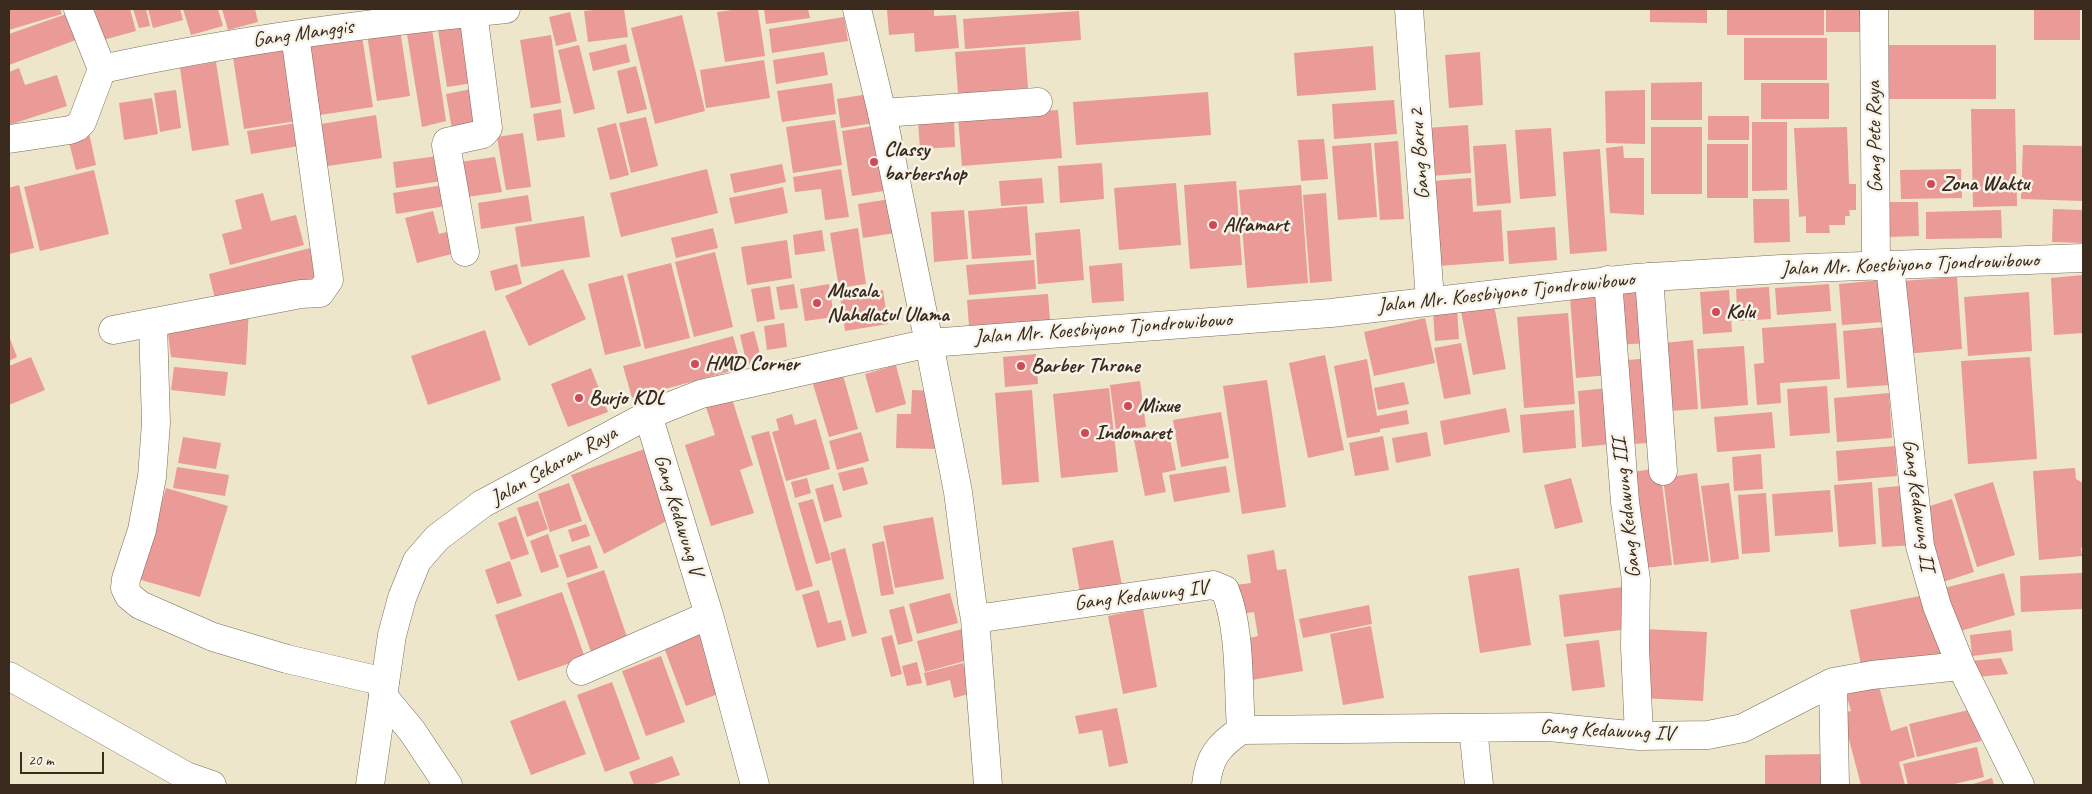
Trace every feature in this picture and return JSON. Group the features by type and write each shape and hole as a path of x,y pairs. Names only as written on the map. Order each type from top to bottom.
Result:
{"street":[{"path":"9,140 70,130 77,128 82,122 102,69 78,9"},
{"name":"Gang Manggis","path":"102,69 180,52 506,9"},
{"path":"857,9 882,113 930,343 958,492 972,602 976,619 988,785"},
{"name":"Gang Baru 2","path":"1409,9 1430,300"},
{"name":"Gang Pete Raya","path":"1874,9 1883,266"},
{"path":"465,252 446,145 447,142 484,134 488,128 473,12"},
{"path":"113,330 153,324 302,294 320,293 330,280 295,36"},
{"path":"882,113 1038,102"},
{"name":"Jalan Mr. Koesbiyono Tjondrowibowo","path":"930,343 1331,312 1608,280 2083,258"},
{"name":"Gang Kedawung II","path":"1883,266 1920,546 1937,606 1961,666 2020,785"},
{"path":"1649,277 1663,471"},
{"name":"Gang Kedawung III","path":"1608,280 1624,502 1636,580 1635,647 1639,736"},
{"path":"153,324 156,422 152,477 142,530 126,579 125,588 130,596 140,605 213,637 384,689 448,785"},
{"name":"Jalan Sekaran Raya","path":"370,785 392,635 402,598 417,562 438,538 482,504 648,415 701,394 930,343"},
{"name":"Gang Kedawung V","path":"648,415 709,615 755,785"},
{"name":"Gang Kedawung IV","path":"976,619 1213,585 1225,590 1229,600 1235,631 1241,730 1548,727 1639,736 1708,734 1743,728 1833,682 1872,674 1961,666"},
{"path":"581,671 709,615"},
{"path":"9,676 186,776 212,785"},
{"path":"1833,682 1835,785"},
{"path":"1472,728 1480,785"},
{"path":"1206,785 1212,756 1226,740 1241,730"}],"building":[{"path":"9,9 60,9 62,14 9,30"},
{"path":"94,9 130,9 136,31 103,40"},
{"path":"133,9 146,9 150,26 139,28"},
{"path":"148,9 180,9 183,20 153,28"},
{"path":"183,9 218,9 223,26 191,35"},
{"path":"222,9 255,9 258,22 228,30"},
{"path":"624,9 628,37 588,42 584,11"},
{"path":"758,9 765,56 725,62 717,12"},
{"path":"764,9 808,9 810,18 766,24"},
{"path":"934,9 934,16 956,15 959,48 915,52 914,33 889,35 887,10"},
{"path":"1650,9 1707,9 1707,23 1650,22"},
{"path":"1727,9 1824,9 1824,35 1727,35"},
{"path":"1826,9 1862,9 1862,32 1826,32"},
{"path":"2034,9 2080,9 2080,40 2034,40"},
{"path":"1079,11 1081,40 965,49 963,19"},
{"path":"72,12 81,38 9,65 9,34"},
{"path":"570,12 577,41 556,46 549,17"},
{"path":"682,15 705,111 655,124 631,28"},
{"path":"844,17 848,41 772,53 769,29"},
{"path":"471,25 479,82 447,87 438,30"},
{"path":"400,29 410,96 377,101 367,34"},
{"path":"432,29 446,121 422,127 407,34"},
{"path":"551,35 561,103 531,108 520,40"},
{"path":"362,36 373,107 313,116 302,46"},
{"path":"1744,38 1827,38 1827,80 1744,80"},
{"path":"285,42 297,121 244,129 232,51"},
{"path":"626,44 630,62 593,71 589,53"},
{"path":"579,45 595,109 574,114 558,50"},
{"path":"1889,45 1996,45 1996,99 1889,99"},
{"path":"1373,46 1376,90 1297,96 1294,53"},
{"path":"1025,47 1028,88 958,94 955,52"},
{"path":"824,52 828,75 776,84 773,60"},
{"path":"1480,52 1483,105 1449,108 1445,55"},
{"path":"764,60 770,98 706,108 700,70"},
{"path":"216,62 229,145 192,151 180,68"},
{"path":"636,66 647,109 627,114 617,71"},
{"path":"19,68 25,85 57,75 67,106 9,125 9,72"},
{"path":"1702,82 1702,120 1651,120 1651,83"},
{"path":"832,83 836,114 782,122 777,91"},
{"path":"1761,83 1829,83 1829,119 1761,119"},
{"path":"477,88 483,124 452,129 446,94"},
{"path":"176,90 181,128 160,132 154,93"},
{"path":"1645,90 1645,144 1606,143 1605,91"},
{"path":"1208,92 1211,135 1076,145 1073,102"},
{"path":"869,94 874,123 841,128 837,99"},
{"path":"152,98 158,134 124,140 119,103"},
{"path":"1394,100 1397,134 1334,139 1332,104"},
{"path":"561,109 565,137 537,141 533,114"},
{"path":"1971,109 2015,109 2017,206 1973,207"},
{"path":"1058,110 1062,158 962,166 958,117"},
{"path":"376,115 382,158 321,167 315,125"},
{"path":"1708,116 1749,116 1749,140 1708,140"},
{"path":"646,117 658,166 631,173 619,123"},
{"path":"954,118 955,147 920,149 918,121"},
{"path":"835,120 842,165 793,173 786,127"},
{"path":"1752,122 1787,122 1787,190 1752,191"},
{"path":"296,123 299,146 251,154 247,131"},
{"path":"616,123 629,175 610,180 597,128"},
{"path":"880,125 890,190 852,196 842,131"},
{"path":"1468,125 1471,173 1430,176 1427,128"},
{"path":"1651,127 1702,127 1702,194 1651,194"},
{"path":"1847,127 1849,184 1856,184 1856,210 1849,210 1850,216 1845,216 1845,225 1829,225 1830,233 1806,233 1806,216 1799,217 1794,128"},
{"path":"1551,128 1556,196 1520,199 1515,130"},
{"path":"89,133 96,165 76,170 68,138"},
{"path":"523,133 531,187 506,190 497,137"},
{"path":"1324,139 1328,179 1301,181 1298,140"},
{"path":"1398,141 1404,219 1380,220 1374,143"},
{"path":"1371,143 1377,217 1338,220 1332,146"},
{"path":"1506,144 1511,203 1477,206 1473,146"},
{"path":"1707,144 1748,144 1748,198 1707,198"},
{"path":"2023,145 2083,146 2083,201 2021,199"},
{"path":"1623,146 1624,158 1644,158 1644,215 1610,213 1606,148"},
{"path":"1600,149 1607,251 1570,254 1563,152"},
{"path":"438,156 442,181 396,188 393,162"},
{"path":"495,157 502,192 467,197 460,162"},
{"path":"1102,163 1104,199 1060,203 1058,166"},
{"path":"782,164 786,182 734,193 730,174"},
{"path":"707,169 718,213 621,237 610,193"},
{"path":"841,169 849,217 825,220 821,189 795,192 793,177"},
{"name":"Zona Waktu","path":"1961,169 1962,198 1901,199 1900,170"},
{"path":"94,170 109,234 40,251 24,187"},
{"path":"1042,178 1044,203 1001,206 999,181"},
{"path":"1471,178 1473,212 1501,210 1504,261 1439,266 1432,181"},
{"name":"Alfamart","path":"1236,181 1242,265 1190,269 1184,185"},
{"path":"1176,183 1181,245 1119,250 1114,188"},
{"path":"19,185 34,248 9,254 9,188"},
{"path":"443,185 446,206 396,214 393,193"},
{"path":"1301,185 1308,283 1247,288 1239,190"},
{"path":"783,187 788,213 735,224 729,198"},
{"path":"263,193 271,221 296,215 304,245 230,265 222,234 242,229 235,200"},
{"path":"1326,193 1332,281 1310,283 1303,195"},
{"path":"528,195 532,221 481,229 478,203"},
{"path":"890,199 895,233 863,238 858,204"},
{"path":"1753,199 1789,199 1790,242 1754,243"},
{"path":"1887,202 1918,202 1919,236 1888,237"},
{"path":"1027,206 1031,255 972,259 968,211"},
{"path":"2053,209 2083,210 2083,243 2052,242"},
{"path":"964,210 968,259 934,262 931,212"},
{"path":"2001,210 2002,238 1926,239 1926,212"},
{"path":"433,211 439,234 458,229 463,251 417,263 405,218"},
{"path":"584,216 590,257 521,267 515,227"},
{"path":"1555,227 1557,260 1509,264 1507,231"},
{"path":"713,228 718,248 676,258 671,238"},
{"path":"858,228 866,284 839,288 830,233"},
{"path":"1080,229 1084,280 1038,284 1035,233"},
{"path":"822,230 825,251 795,255 793,235"},
{"path":"787,240 792,278 747,285 741,247"},
{"path":"314,247 322,276 216,303 209,274"},
{"path":"715,252 733,327 694,337 675,262"},
{"path":"1034,260 1036,289 969,295 966,265"},
{"path":"671,263 690,338 645,349 627,274"},
{"path":"1122,263 1124,301 1092,303 1089,266"},
{"path":"517,264 522,284 495,291 490,271"},
{"path":"563,269 586,319 529,346 505,296"},
{"path":"623,275 641,346 605,355 588,284"},
{"path":"2083,275 2083,333 2054,335 2051,278"},
{"path":"1957,277 1962,349 1904,354 1902,281"},
{"path":"1881,280 1884,322 1842,325 1839,284"},
{"path":"794,284 798,308 780,310 776,287"},
{"name":"Musala Nahdlatul Ulama","path":"829,284 834,317 805,321 800,289"},
{"path":"1829,284 1831,311 1777,315 1775,288"},
{"path":"770,286 775,319 757,322 751,289"},
{"path":"1769,287 1771,319 1738,321 1736,289"},
{"path":"883,290 888,324 845,331 840,297"},
{"path":"1646,290 1650,343 1615,345 1611,293"},
{"name":"Kolu","path":"1729,290 1732,332 1703,334 1700,292"},
{"path":"2029,292 2032,351 1968,356 1964,297"},
{"path":"1048,294 1050,320 969,326 967,300"},
{"path":"1603,294 1609,375 1576,378 1570,297"},
{"path":"1494,305 1506,369 1473,375 1461,311"},
{"path":"249,308 246,365 171,357 167,326"},
{"path":"1457,309 1459,339 1435,341 1433,311"},
{"path":"1568,313 1575,404 1524,408 1517,317"},
{"path":"1425,318 1435,363 1374,376 1364,332"},
{"path":"784,323 787,347 767,350 764,326"},
{"path":"1836,323 1840,379 1780,383 1781,403 1757,405 1754,364 1764,363 1762,328"},
{"path":"1886,327 1890,385 1847,388 1843,331"},
{"path":"485,330 501,380 428,405 411,356"},
{"path":"754,331 762,362 747,365 740,335"},
{"path":"9,336 17,357 9,361"},
{"name":"HMD Corner","path":"733,336 742,368 632,398 623,366"},
{"path":"1693,340 1698,409 1670,411 1664,343"},
{"path":"1461,343 1471,394 1444,399 1434,348"},
{"path":"1744,346 1748,405 1701,409 1697,349"},
{"path":"1036,354 1038,384 1005,387 1003,357"},
{"path":"1325,355 1344,450 1308,458 1289,363"},
{"path":"31,357 45,390 9,405 9,366"},
{"path":"2030,357 2037,459 1968,464 1961,361"},
{"path":"1651,358 1657,442 1623,445 1616,361"},
{"path":"1367,359 1377,416 1407,410 1409,424 1380,429 1380,432 1347,438 1334,366"},
{"path":"896,365 906,404 876,413 865,374"},
{"path":"174,367 228,372 225,396 171,390"},
{"name":"Burjo KDL","path":"591,368 608,412 568,427 551,384"},
{"path":"843,375 858,429 829,437 813,384"},
{"path":"1267,380 1286,507 1242,514 1223,386"},
{"name":"Mixue","path":"1140,381 1146,427 1116,431 1110,385"},
{"path":"1404,382 1409,404 1378,410 1374,388"},
{"path":"1827,386 1830,433 1790,436 1787,389"},
{"name":"Indomaret","path":"1109,388 1118,472 1061,478 1053,394"},
{"path":"1608,388 1612,444 1582,447 1578,391"},
{"path":"912,390 938,391 937,449 896,448 897,414 911,414"},
{"path":"1032,390 1039,482 1002,485 995,393"},
{"path":"1889,393 1892,438 1837,442 1834,398"},
{"path":"732,399 753,465 740,470 754,513 711,526 685,445 715,435 706,407"},
{"path":"1506,408 1510,432 1444,445 1440,421"},
{"path":"1574,410 1576,448 1523,453 1520,415"},
{"path":"1221,412 1229,458 1181,467 1173,420"},
{"path":"1772,412 1775,448 1717,452 1714,417"},
{"path":"792,414 795,425 816,419 830,469 786,481 772,432 779,430 776,419"},
{"path":"769,431 813,586 796,591 751,436"},
{"path":"861,432 869,461 837,470 829,441"},
{"path":"1427,432 1431,456 1396,463 1392,438"},
{"path":"1169,434 1176,470 1162,473 1166,492 1145,496 1134,440"},
{"path":"1383,436 1389,470 1355,476 1349,443"},
{"path":"183,437 221,443 216,469 178,463"},
{"path":"656,445 680,514 604,554 571,475"},
{"path":"1895,446 1897,476 1838,481 1836,451"},
{"path":"1761,454 1763,489 1734,491 1732,457"},
{"path":"1226,466 1230,492 1174,502 1169,475"},
{"path":"177,467 229,475 225,496 173,488"},
{"path":"863,467 868,484 843,491 838,473"},
{"path":"1660,468 1672,565 1644,568 1632,472"},
{"path":"2075,468 2076,479 2083,483 2082,556 2039,560 2033,471"},
{"path":"1697,473 1709,561 1674,565 1663,478"},
{"path":"807,478 811,493 795,498 791,482"},
{"path":"1571,478 1583,522 1555,529 1544,485"},
{"path":"1872,482 1876,544 1839,547 1834,485"},
{"path":"1993,482 2015,555 1977,567 1954,494"},
{"path":"569,483 582,521 550,532 538,494"},
{"path":"1729,483 1739,559 1711,563 1701,486"},
{"path":"833,484 842,517 824,522 815,489"},
{"path":"1910,485 1914,545 1882,547 1878,488"},
{"path":"166,488 228,506 200,597 138,579"},
{"path":"1830,490 1833,532 1775,536 1772,494"},
{"path":"1766,493 1770,552 1742,554 1738,495"},
{"path":"813,499 831,560 816,564 798,503"},
{"path":"1952,499 1974,572 1943,582 1920,509"},
{"path":"538,501 548,529 527,537 517,508"},
{"path":"516,516 529,554 511,560 498,523"},
{"path":"933,517 944,579 895,588 883,526"},
{"path":"586,524 590,536 572,542 568,530"},
{"path":"548,534 559,567 541,573 530,541"},
{"path":"1113,540 1122,585 1080,593 1072,548"},
{"path":"884,541 894,594 881,596 872,544"},
{"path":"590,545 598,568 567,578 559,555"},
{"path":"845,548 867,633 852,637 830,553"},
{"path":"1274,550 1277,570 1286,569 1303,671 1246,681 1240,640 1258,636 1254,612 1240,614 1236,585 1251,583 1247,555"},
{"path":"510,561 522,596 497,604 485,570"},
{"path":"1519,568 1531,645 1480,653 1468,576"},
{"path":"604,570 628,640 591,652 567,583"},
{"path":"2004,573 2015,615 1957,632 1940,589"},
{"path":"2082,573 2083,609 2021,612 2020,576"},
{"path":"1623,587 1629,629 1564,637 1559,595"},
{"path":"819,590 828,623 841,620 846,640 817,648 802,595"},
{"path":"562,592 585,658 518,681 495,615"},
{"path":"950,593 958,623 917,634 909,604"},
{"path":"1925,595 1948,652 1862,670 1850,610"},
{"path":"1369,605 1372,624 1303,638 1299,619"},
{"path":"904,606 913,641 898,645 889,610"},
{"path":"1143,609 1157,687 1123,694 1108,616"},
{"path":"1371,626 1384,698 1343,705 1330,634"},
{"path":"703,627 726,691 686,706 662,642"},
{"path":"966,628 975,658 925,672 917,641"},
{"path":"1644,629 1707,632 1703,701 1640,698"},
{"path":"2011,630 2013,651 1972,656 1970,635"},
{"path":"892,635 902,674 891,677 881,638"},
{"path":"1599,640 1605,687 1572,691 1566,644"},
{"path":"661,656 685,722 646,736 622,671"},
{"path":"2001,658 2008,674 1977,677 1971,661"},
{"path":"917,662 922,683 907,686 902,666"},
{"path":"963,663 972,693 954,698 950,680 927,686 924,673"},
{"path":"1877,678 1891,731 1907,726 1915,757 1899,762 1905,785 1861,785 1842,713 1851,711 1844,687"},
{"path":"612,682 640,759 605,772 577,695"},
{"path":"565,700 586,754 531,775 510,721"},
{"path":"1117,708 1128,763 1109,767 1102,730 1079,734 1075,716"},
{"path":"1973,709 1981,741 1917,757 1909,724"},
{"path":"1977,747 1984,777 1950,785 1908,785 1903,764"},
{"path":"1828,754 1828,785 1765,785 1765,755"},
{"path":"672,756 680,775 651,785 634,785 629,772"},
{"path":"1992,778 1994,785 1970,785"}],"place":[{"name":"Classy barbershop","path":"874,162"},
{"name":"Zona Waktu","path":"1931,184"},
{"name":"Alfamart","path":"1213,225"},
{"name":"Musala Nahdlatul Ulama","path":"817,303"},
{"name":"Kolu","path":"1716,312"},
{"name":"HMD Corner","path":"695,364"},
{"name":"Barber Throne","path":"1021,366"},
{"name":"Burjo KDL","path":"579,398"},
{"name":"Mixue","path":"1128,406"},
{"name":"Indomaret","path":"1085,433"}]}
